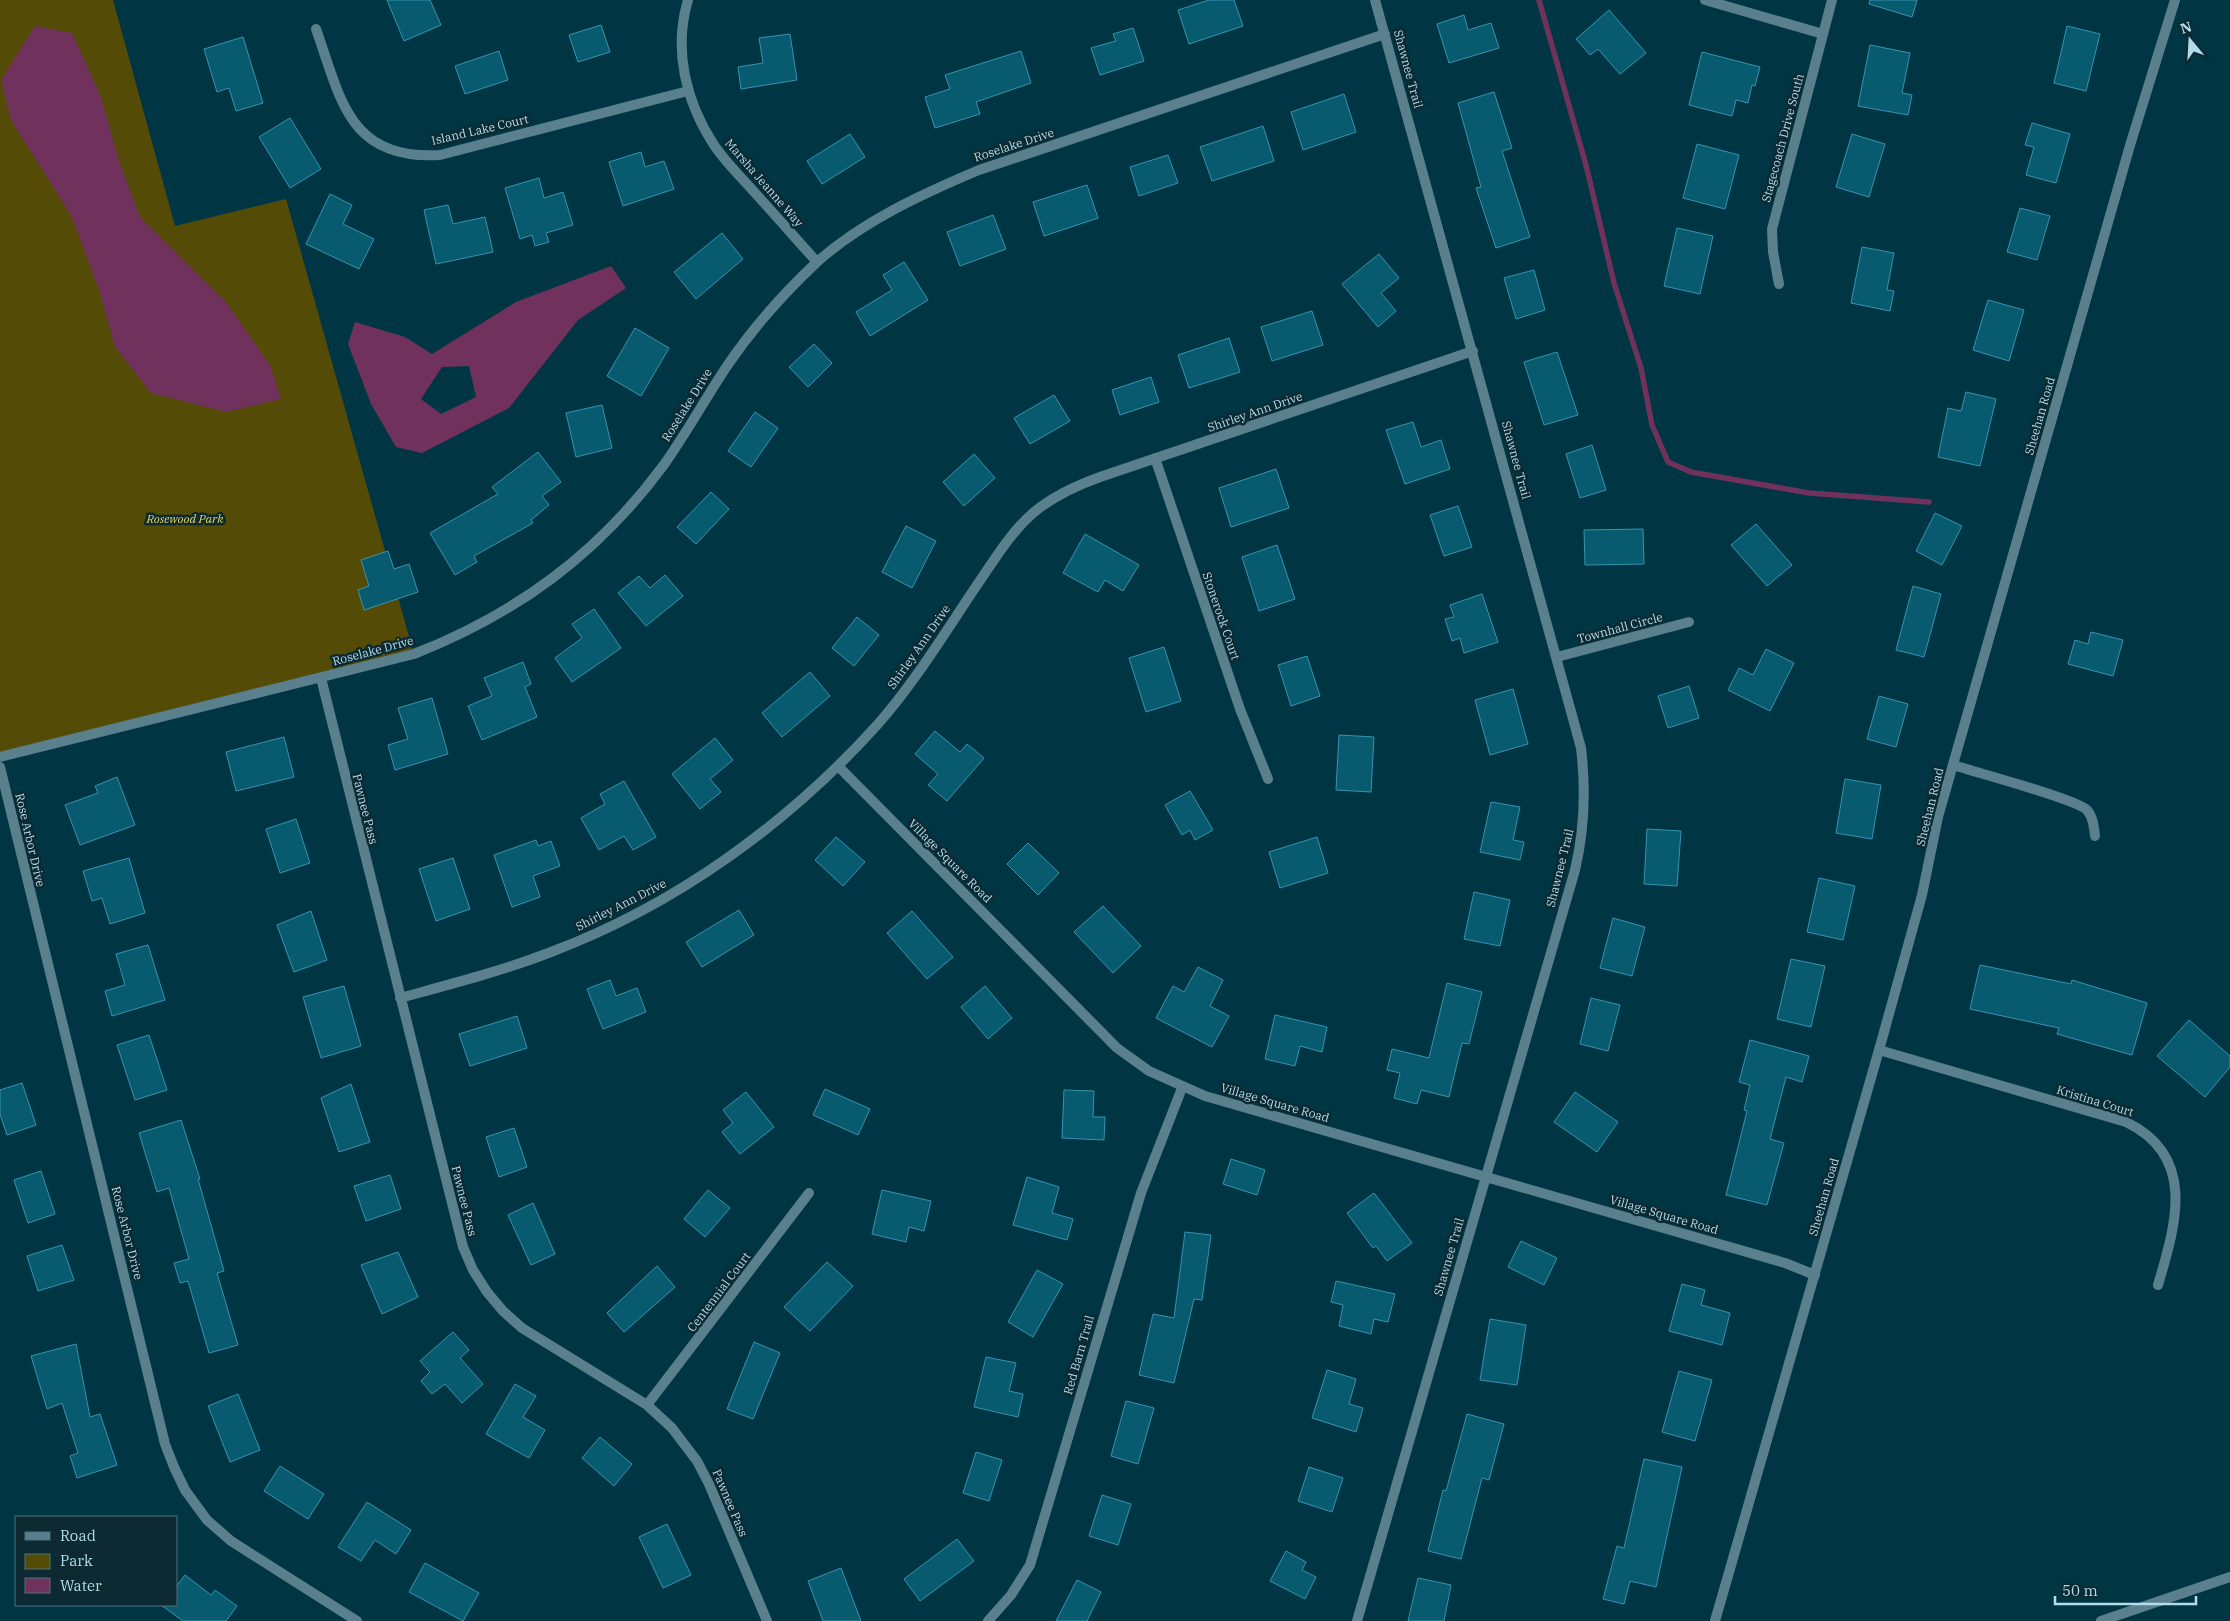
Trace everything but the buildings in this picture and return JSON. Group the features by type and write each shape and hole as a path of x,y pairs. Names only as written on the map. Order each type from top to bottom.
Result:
{"street":[{"name":"Marsha Jeanne Way","path":"688,0 682,36 682,60 688,90 698,116 715,145 817,262"},
{"name":"Shawnee Trail","path":"1357,1621 1582,840 1585,809 1581,748 1375,0"},
{"path":"1706,0 1823,34"},
{"name":"Stagecoach Drive South","path":"1779,284 1773,252 1772,229 1832,0"},
{"name":"Sheehan Road","path":"1715,1621 1922,895 1938,816 2131,142 2175,0"},
{"name":"Island Lake Court","path":"316,29 343,106 353,122 366,135 383,147 401,153 420,156 440,155 688,90"},
{"name":"Roselake Drive","path":"0,757 414,654 446,641 504,612 572,564 608,531 638,499 664,464 727,365 760,322 817,262 885,214 924,193 979,170 1385,34"},
{"name":"Shirley Ann Drive","path":"400,998 469,980 551,952 654,904 706,873 756,836 838,766 879,722 924,665 1008,539 1032,514 1052,498 1075,486 1473,351"},
{"name":"Stonerock Court","path":"1156,458 1240,709 1268,779"},
{"name":"Townhall Circle","path":"1557,657 1688,622"},
{"name":"Pawnee Pass","path":"321,678 463,1247 473,1270 497,1305 522,1328 647,1405 672,1428 697,1461 709,1484 767,1621"},
{"name":"Village Square Road","path":"838,766 1118,1048 1149,1071 1182,1088 1205,1096 1785,1263 1815,1275"},
{"path":"1953,766 2066,800 2086,809 2094,823 2095,836"},
{"name":"Rose Arbor Drive","path":"0,767 165,1444 174,1468 185,1490 207,1520 232,1541 357,1621"},
{"name":"Kristina Court","path":"1879,1050 2126,1122 2155,1140 2163,1150 2172,1168 2177,1194 2170,1246 2158,1284"},
{"name":"Red Barn Trail","path":"988,1621 1011,1595 1030,1565 1141,1193 1182,1088"},
{"name":"Centennial Court","path":"647,1405 809,1193"},
{"path":"2101,1621 2230,1577"}],"green space":[{"name":"Rosewood Park","path":"0,0 113,0 175,226 286,199 414,654 0,757"}],"water":[{"path":"35,26 72,33 101,97 119,161 140,217 225,301 270,365 281,399 226,412 151,393 115,347 99,290 72,217 11,120 1,80"},
{"path":"611,266 626,288 578,320 509,408 422,453 396,447 371,404 348,344 355,322 405,337 432,354 516,302","holes":["469,366 476,397 441,414 421,399 442,367"]}],"waterway":[{"path":"1539,0 1586,165 1614,283 1641,368 1652,425 1668,462 1691,472 1809,493 1929,502"}]}
